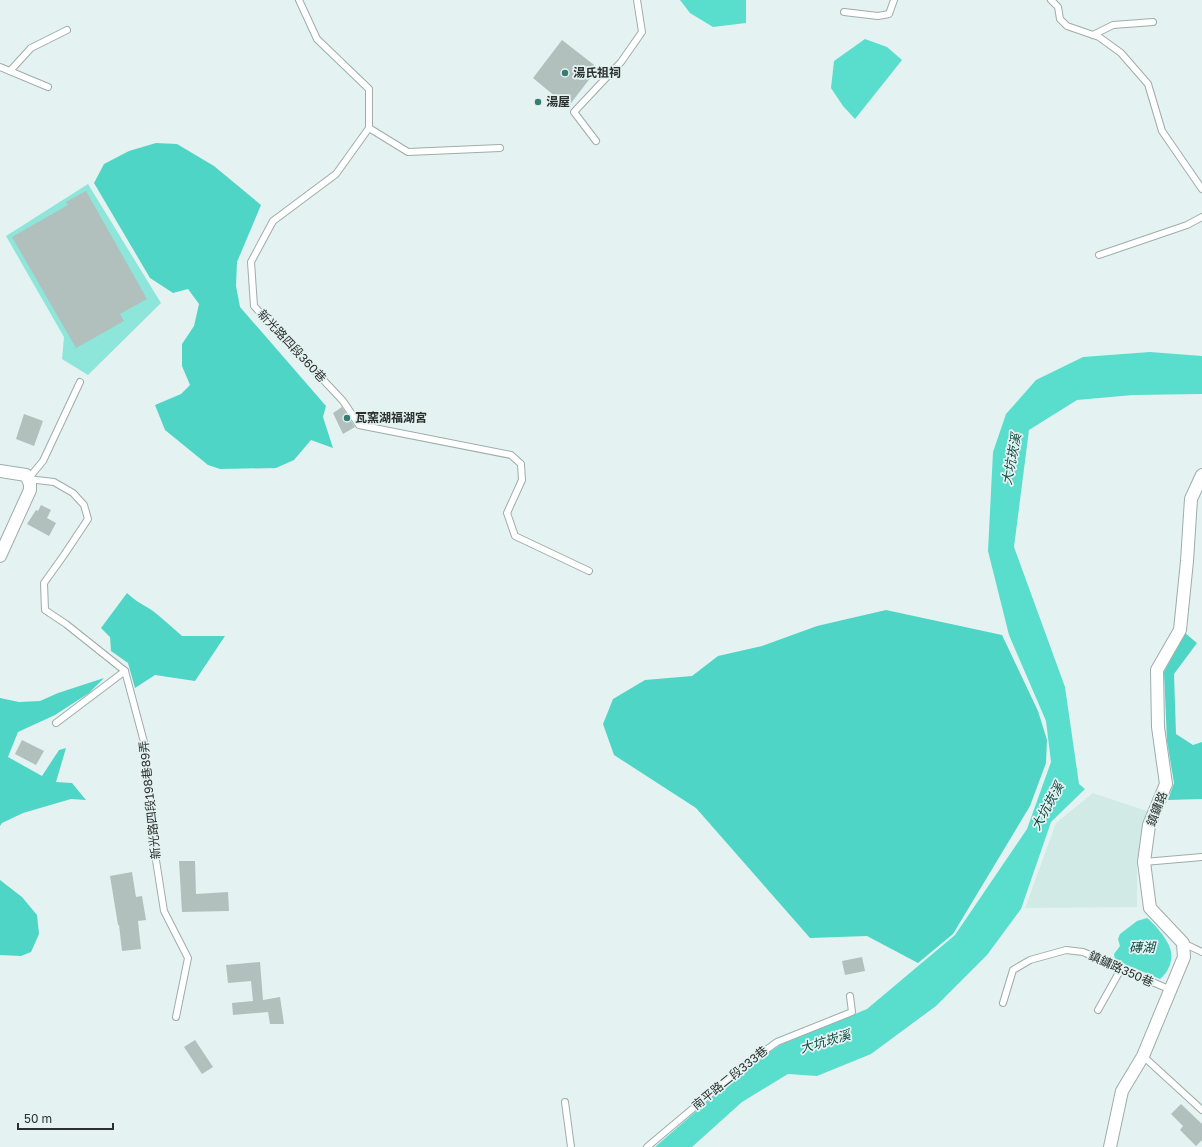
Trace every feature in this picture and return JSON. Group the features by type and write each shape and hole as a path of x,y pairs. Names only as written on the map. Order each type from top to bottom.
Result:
{"street":[{"path":"0,471 26,476 30,484 30,490 0,556"},
{"name":"鎮鏞路","path":"1183,943 1150,908 1144,862 1149,825 1166,784 1158,727 1157,670 1180,630 1187,561 1191,499 1202,475"},
{"path":"1110,1147 1122,1091 1143,1056 1171,990 1184,957 1183,943"}],"lane":[{"path":"299,0 318,39 369,89 369,128 408,152 500,148"},
{"path":"596,141 574,112 621,62 642,32 638,0"},
{"path":"844,12 878,16 889,14 894,0"},
{"path":"1051,0 1058,8 1060,19 1067,26 1100,37 1121,53 1148,84 1162,131 1202,189"},
{"path":"1093,35 1113,25 1153,22"},
{"path":"10,71 31,48 67,30"},
{"path":"0,67 48,87"},
{"name":"新光路四段360巷","path":"369,128 336,174 273,221 251,262 254,306 343,401 359,425 511,455 521,464 522,480 507,512 515,536 589,571"},
{"path":"1099,254 1187,225 1202,217"},
{"path":"28,479 43,461 80,382"},
{"path":"28,479 54,482 73,493 84,505 88,519 44,583 45,610 66,624 124,671 56,723"},
{"name":"新光路四段198巷89弄","path":"124,671 144,742 155,854 164,911 188,958 176,1017"},
{"path":"1144,862 1202,857"},
{"path":"1183,943 1202,952"},
{"name":"鎮鏞路350巷","path":"1003,1003 1013,970 1030,960 1066,950 1083,952 1171,990"},
{"path":"1098,1010 1121,969"},
{"name":"南平路二段333巷","path":"647,1147 741,1068 777,1042 852,1012 850,996"},
{"path":"1143,1056 1202,1110"},
{"path":"565,1102 571,1147"}],"shaded area":[{"path":"156,143 177,144 214,166 261,205 237,262 236,286 240,307 326,406 323,417 333,448 311,440 294,460 276,468 220,469 208,465 165,430 155,405 181,394 190,385 182,366 182,344 194,326 199,304 188,289 173,293 150,278 94,183 104,164 129,151"},
{"path":"88,184 161,303 88,375 62,359 64,337 6,236"},
{"path":"127,593 136,601 153,611 182,636 225,636 195,681 155,675 135,688 128,663 111,651 110,637 101,628"},
{"path":"886,610 1002,635 1038,711 1047,740 1046,763 1030,806 953,934 918,963 867,936 810,938 696,808 614,755 603,724 613,699 645,680 692,676 718,656 762,646 817,626"},
{"path":"1185,633 1197,643 1174,674 1176,734 1193,745 1202,742 1202,799 1168,800 1174,783 1167,741 1164,672"},
{"path":"104,678 89,693 55,715 18,732 8,757 42,776 59,750 66,748 56,782 72,783 86,800 71,799 23,813 2,823 0,826 0,698 19,702 40,701 58,693"},
{"path":"1093,793 1147,811 1137,859 1137,907 1025,908 1056,823"},
{"path":"0,880 22,897 37,915 39,934 31,952 21,956 0,955"}],"water":[{"path":"680,0 746,0 746,23 713,27 690,13"},
{"path":"865,39 887,47 902,60 855,119 843,106 831,88 834,61"},
{"name":"大坑崁溪","path":"1150,352 1202,356 1202,394 1133,395 1077,400 1029,430 1014,547 1065,687 1079,784 1085,789 1051,822 1021,909 987,955 936,1006 871,1054 817,1076 788,1074 742,1102 692,1147 655,1147 740,1073 780,1045 867,1009 955,935 1027,829 1051,762 1046,721 1009,635 988,551 993,452 1006,414 1036,380 1083,357"},
{"name":"磚湖","path":"1147,918 1164,936 1171,952 1170,965 1166,973 1160,979 1115,960 1114,954 1120,946 1118,939 1120,934 1137,921"}],"building":[{"name":"湯氏祖祠","path":"562,40 598,68 568,107 533,78"},
{"path":"86,191 147,299 120,314 124,321 76,348 12,237 68,205 66,202"},
{"path":"342,407 355,427 343,434 333,413"},
{"path":"24,414 43,421 34,446 16,439"},
{"path":"41,505 51,510 47,518 56,523 49,536 27,524"},
{"path":"22,740 44,751 36,765 15,754"},
{"path":"179,861 195,861 196,894 228,892 229,911 182,912"},
{"path":"132,872 136,897 142,896 146,920 138,921 141,949 122,951 110,876"},
{"path":"862,957 865,971 845,975 842,961"},
{"path":"260,962 263,1000 280,997 284,1024 270,1024 268,1012 233,1015 232,1003 253,1001 251,981 228,983 226,965"},
{"path":"195,1040 213,1067 202,1074 184,1047"},
{"path":"1181,1104 1202,1124 1202,1140 1196,1146 1180,1130 1183,1126 1171,1114"}],"place":[{"name":"湯氏祖祠","path":"565,73"},
{"name":"湯屋","path":"538,102"},
{"name":"瓦窯湖福湖宮","path":"347,418"}]}
